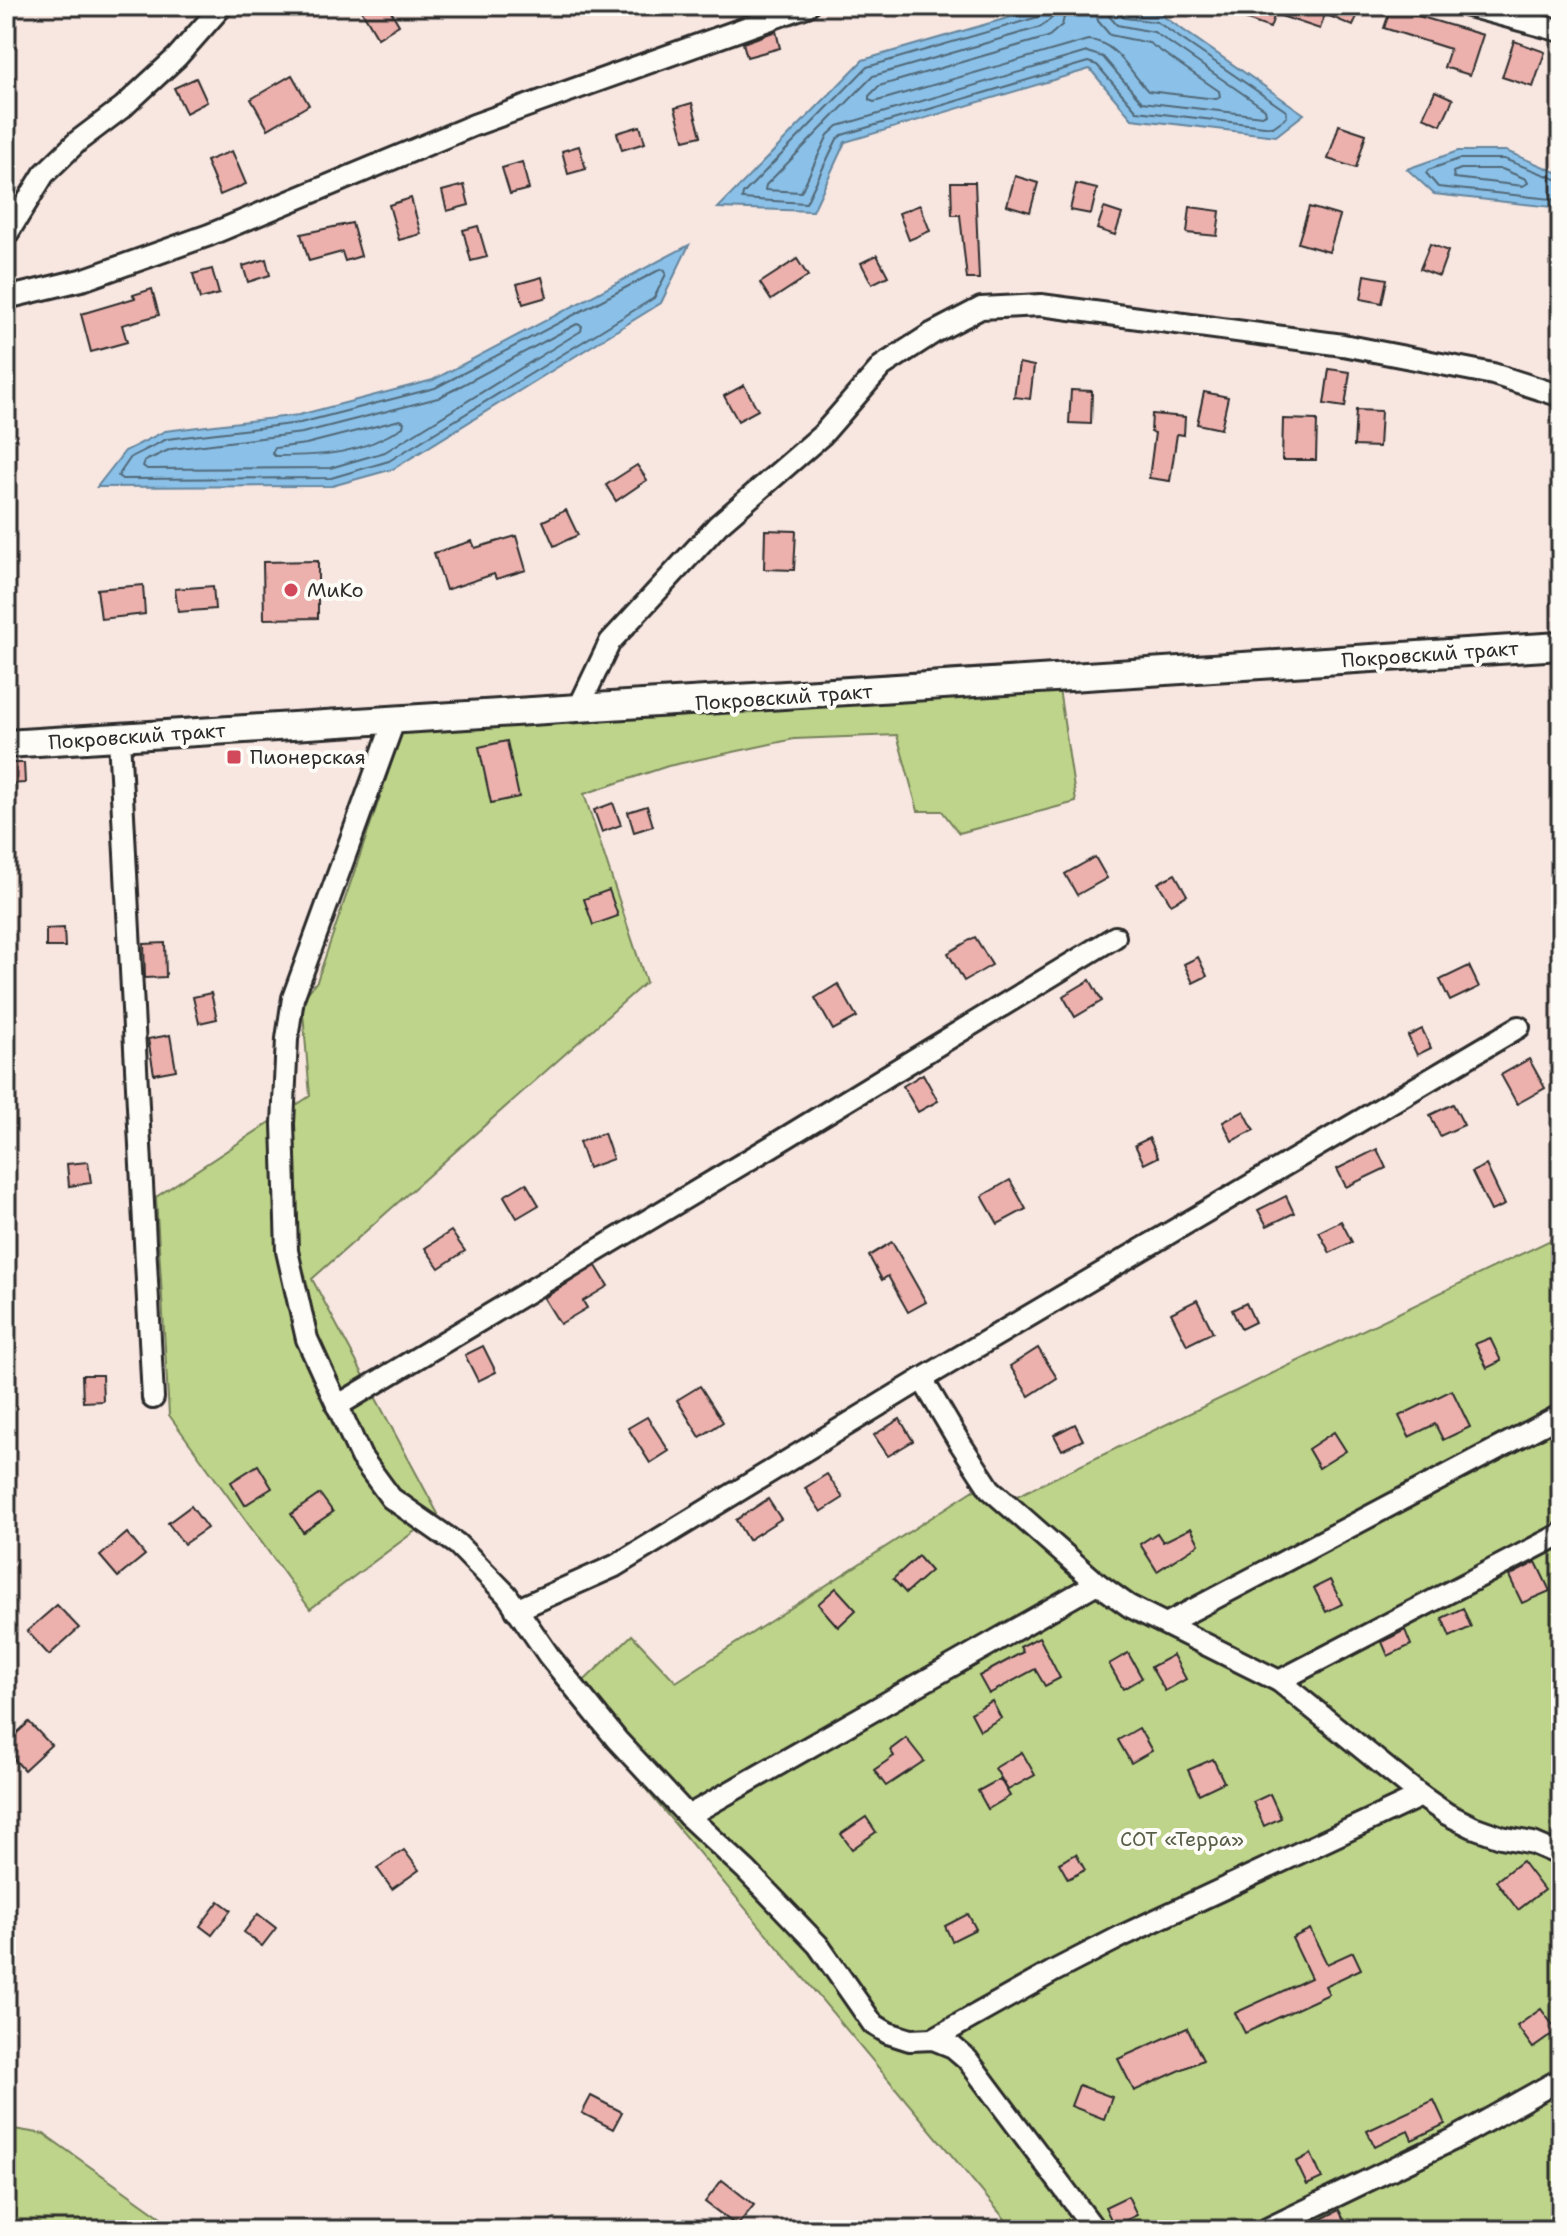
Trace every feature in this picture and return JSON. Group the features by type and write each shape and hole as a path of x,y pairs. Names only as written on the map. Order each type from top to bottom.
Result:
{"main road":[{"name":"Покровский тракт","path":"6,744 1561,646"}],"street":[{"path":"6,236 44,174 177,57 222,6"},
{"path":"6,298 85,279 209,235 474,125 807,6"},
{"path":"1468,6 1561,31"},
{"path":"578,709 610,642 718,525 822,435 882,366 933,333 981,308 1041,305 1343,345 1493,374 1561,396"},
{"path":"394,721 293,998 287,1039 283,1138 287,1251 307,1339 337,1406 361,1457 391,1498 457,1544 507,1595 549,1656 617,1740 688,1816 746,1870 818,1945 873,2024 910,2040 933,2039 953,2047 967,2059 1095,2230"},
{"path":"119,737 153,1398"},
{"path":"337,1406 1115,937"},
{"path":"516,1610 615,1566 922,1379 1519,1027"},
{"path":"922,1379 990,1489 1097,1583 1129,1606 1279,1681 1447,1814 1473,1827 1533,1843 1561,1855"},
{"path":"1166,1624 1561,1415"},
{"path":"1279,1681 1561,1534"},
{"path":"688,1816 1097,1583"},
{"path":"933,2039 1122,1936 1421,1796"},
{"path":"1265,2230 1454,2139 1561,2079"}],"green space":[{"path":"1059,689 1076,802 959,833 942,811 918,811 897,735 794,739 668,766 584,794 646,982 312,1279 438,1514 310,1609 169,1415 156,1197 310,1096 302,1000 317,981 402,732"},
{"name":"СОТ «Терра»","path":"1561,1235 1561,2230 1014,2230 568,1696 632,1635 676,1682 974,1490 1017,1496"},
{"path":"6,2125 44,2134 179,2230 6,2230"}],"water":[{"path":"1049,6 1095,6 1160,14 1304,114 1276,136 1132,119 1090,69 845,142 813,211 718,208 863,60"},
{"path":"1458,151 1506,151 1561,174 1561,208 1434,194 1407,169"},
{"path":"689,245 661,303 393,469 332,486 97,487 125,451 165,431 299,415 433,380"}],"building":[{"path":"359,6 388,6 399,25 378,38"},
{"path":"1245,6 1361,6 1353,26 1325,14 1320,29 1275,14 1270,28 1241,18"},
{"path":"1391,8 1483,35 1470,75 1444,67 1450,49 1384,28"},
{"path":"776,31 780,48 747,57 743,43"},
{"path":"1514,41 1545,52 1533,87 1502,77"},
{"path":"292,75 309,105 268,129 251,99"},
{"path":"196,78 207,102 186,113 174,88"},
{"path":"1435,91 1453,99 1441,125 1423,117"},
{"path":"692,103 701,136 684,140 675,108"},
{"path":"1339,125 1366,134 1356,168 1328,159"},
{"path":"640,126 645,143 622,150 617,133"},
{"path":"579,146 586,169 568,174 562,151"},
{"path":"232,151 246,184 220,195 206,161"},
{"path":"522,162 529,189 510,194 502,168"},
{"path":"1015,176 1038,183 1030,212 1007,205"},
{"path":"951,182 975,182 979,279 967,279 960,215 952,215"},
{"path":"1076,184 1097,189 1091,214 1070,210"},
{"path":"464,185 469,205 447,211 442,191"},
{"path":"411,198 421,234 399,240 389,205"},
{"path":"920,205 930,231 909,240 899,213"},
{"path":"1190,207 1220,211 1217,236 1187,233"},
{"path":"1309,207 1340,216 1329,252 1298,243"},
{"path":"1104,208 1122,214 1115,235 1097,229"},
{"path":"352,223 361,256 345,261 342,252 309,261 301,234"},
{"path":"478,226 487,257 471,261 463,230"},
{"path":"1430,244 1448,251 1439,276 1420,269"},
{"path":"877,255 888,276 872,284 861,263"},
{"path":"266,259 270,275 248,282 243,266"},
{"path":"797,259 808,276 771,300 760,283"},
{"path":"212,269 219,294 200,299 193,274"},
{"path":"1365,275 1387,279 1382,303 1361,299"},
{"path":"542,277 547,297 523,304 517,284"},
{"path":"152,289 159,315 122,325 127,342 91,352 81,314 135,298 133,295"},
{"path":"1019,363 1034,366 1030,399 1014,397"},
{"path":"1329,369 1350,372 1345,407 1324,404"},
{"path":"744,385 758,410 738,421 724,396"},
{"path":"1071,390 1092,391 1091,424 1069,423"},
{"path":"1204,392 1228,397 1221,429 1197,424"},
{"path":"1356,410 1381,411 1379,447 1354,446"},
{"path":"1152,414 1185,417 1184,435 1177,434 1170,481 1149,478 1155,433 1151,432"},
{"path":"1283,419 1317,420 1316,460 1282,460"},
{"path":"637,465 647,480 616,501 606,485"},
{"path":"566,510 578,535 554,546 543,521"},
{"path":"765,530 796,531 794,570 764,569"},
{"path":"516,536 526,570 496,579 494,574 446,590 434,553 472,541 475,548"},
{"name":"МиКо","path":"318,561 318,618 264,619 263,562"},
{"path":"143,585 145,614 101,619 97,589"},
{"path":"213,586 215,609 178,612 175,589"},
{"path":"507,741 519,797 491,803 479,747"},
{"path":"6,763 24,763 25,783 6,784"},
{"path":"613,803 621,825 602,832 594,810"},
{"path":"647,806 653,826 634,832 628,812"},
{"path":"1095,857 1107,878 1077,895 1065,874"},
{"path":"1175,874 1187,895 1171,904 1158,883"},
{"path":"609,890 618,916 593,925 584,899"},
{"path":"64,928 65,947 46,947 46,929"},
{"path":"975,937 992,965 964,981 948,953"},
{"path":"165,943 166,977 145,978 144,944"},
{"path":"1198,957 1207,976 1193,983 1184,964"},
{"path":"1469,966 1479,987 1450,1001 1440,980"},
{"path":"1090,980 1102,1001 1075,1017 1063,996"},
{"path":"838,984 857,1017 833,1030 815,998"},
{"path":"211,993 217,1019 199,1023 193,997"},
{"path":"1422,1029 1431,1048 1417,1055 1408,1036"},
{"path":"170,1035 176,1070 154,1074 148,1039"},
{"path":"1529,1059 1545,1088 1517,1104 1501,1075"},
{"path":"923,1074 938,1101 918,1112 903,1086"},
{"path":"1453,1104 1464,1125 1440,1136 1430,1115"},
{"path":"1244,1111 1254,1130 1232,1141 1223,1122"},
{"path":"604,1133 613,1159 588,1168 579,1142"},
{"path":"1149,1138 1158,1157 1144,1164 1135,1145"},
{"path":"1377,1149 1386,1168 1346,1187 1337,1169"},
{"path":"88,1162 91,1183 69,1186 67,1164"},
{"path":"1486,1165 1505,1205 1491,1211 1472,1172"},
{"path":"1010,1180 1026,1209 998,1224 982,1196"},
{"path":"526,1183 539,1205 517,1218 504,1196"},
{"path":"1286,1196 1294,1213 1267,1226 1258,1210"},
{"path":"1341,1221 1352,1242 1330,1253 1319,1232"},
{"path":"451,1231 465,1251 439,1268 425,1248"},
{"path":"892,1242 926,1302 908,1312 888,1276 882,1280 869,1256"},
{"path":"596,1266 608,1286 583,1301 587,1308 560,1324 544,1298"},
{"path":"1197,1300 1213,1332 1187,1345 1171,1313"},
{"path":"1246,1303 1255,1322 1241,1329 1232,1310"},
{"path":"1490,1338 1501,1361 1487,1368 1475,1344"},
{"path":"483,1346 496,1372 478,1381 465,1355"},
{"path":"1038,1348 1057,1378 1029,1396 1010,1366"},
{"path":"82,1375 102,1375 103,1401 83,1402"},
{"path":"700,1386 723,1422 700,1437 677,1400"},
{"path":"1452,1390 1470,1427 1443,1440 1435,1424 1409,1437 1399,1416"},
{"path":"647,1417 669,1451 650,1463 628,1428"},
{"path":"900,1419 913,1441 888,1456 874,1435"},
{"path":"1075,1424 1083,1440 1062,1450 1054,1435"},
{"path":"1334,1432 1346,1451 1319,1468 1308,1449"},
{"path":"258,1465 272,1488 245,1505 231,1482"},
{"path":"827,1474 843,1498 821,1512 805,1488"},
{"path":"320,1494 333,1512 303,1532 291,1514"},
{"path":"768,1499 781,1519 748,1540 736,1520"},
{"path":"191,1506 207,1528 184,1544 168,1523"},
{"path":"1191,1528 1199,1544 1157,1571 1140,1544 1157,1533 1163,1542"},
{"path":"127,1533 145,1555 118,1577 100,1556"},
{"path":"918,1556 931,1571 906,1593 893,1579"},
{"path":"1536,1562 1550,1591 1522,1603 1509,1576"},
{"path":"1330,1580 1342,1604 1326,1612 1314,1588"},
{"path":"836,1588 856,1610 838,1627 818,1604"},
{"path":"57,1605 79,1628 49,1655 27,1631"},
{"path":"1463,1608 1471,1627 1450,1637 1442,1618"},
{"path":"1405,1630 1411,1645 1388,1656 1382,1642"},
{"path":"1039,1637 1060,1678 1045,1686 1035,1669 989,1694 979,1676 1023,1652 1020,1647"},
{"path":"1128,1653 1142,1678 1123,1689 1109,1664"},
{"path":"1173,1655 1186,1679 1165,1691 1151,1667"},
{"path":"992,1701 1001,1718 980,1730 971,1713"},
{"path":"29,1722 51,1745 24,1770 6,1750 6,1743"},
{"path":"1139,1728 1152,1751 1131,1763 1118,1740"},
{"path":"906,1738 924,1761 886,1786 874,1770 894,1756 890,1750"},
{"path":"1022,1752 1035,1775 1008,1790 995,1768"},
{"path":"1213,1759 1224,1782 1199,1794 1188,1770"},
{"path":"1000,1779 1010,1796 988,1809 978,1791"},
{"path":"1270,1794 1281,1818 1264,1826 1253,1802"},
{"path":"866,1817 876,1832 852,1849 841,1834"},
{"path":"404,1850 419,1870 392,1889 377,1868"},
{"path":"1076,1854 1085,1870 1068,1879 1059,1863"},
{"path":"1522,1861 1544,1890 1518,1910 1496,1881"},
{"path":"219,1901 231,1910 212,1935 200,1926"},
{"path":"258,1914 276,1928 262,1946 244,1932"},
{"path":"968,1914 976,1929 952,1941 945,1926"},
{"path":"1310,1929 1327,1964 1353,1952 1361,1969 1325,1986 1329,1994 1245,2033 1235,2013 1311,1978 1292,1938"},
{"path":"1541,2009 1557,2031 1533,2048 1517,2026"},
{"path":"1187,2028 1203,2060 1134,2091 1118,2059"},
{"path":"1079,2085 1112,2097 1104,2119 1071,2106"},
{"path":"591,2096 622,2112 613,2129 582,2113"},
{"path":"1434,2100 1445,2124 1412,2140 1408,2131 1375,2147 1367,2131"},
{"path":"1311,2154 1322,2178 1307,2185 1296,2162"},
{"path":"722,2180 754,2205 737,2226 705,2202"},
{"path":"1128,2196 1137,2215 1114,2226 1105,2207"},
{"path":"1339,2210 1349,2230 1299,2230"}],"place":[{"name":"МиКо","path":"291,590"},
{"name":"Пионерская","path":"234,757"}]}
